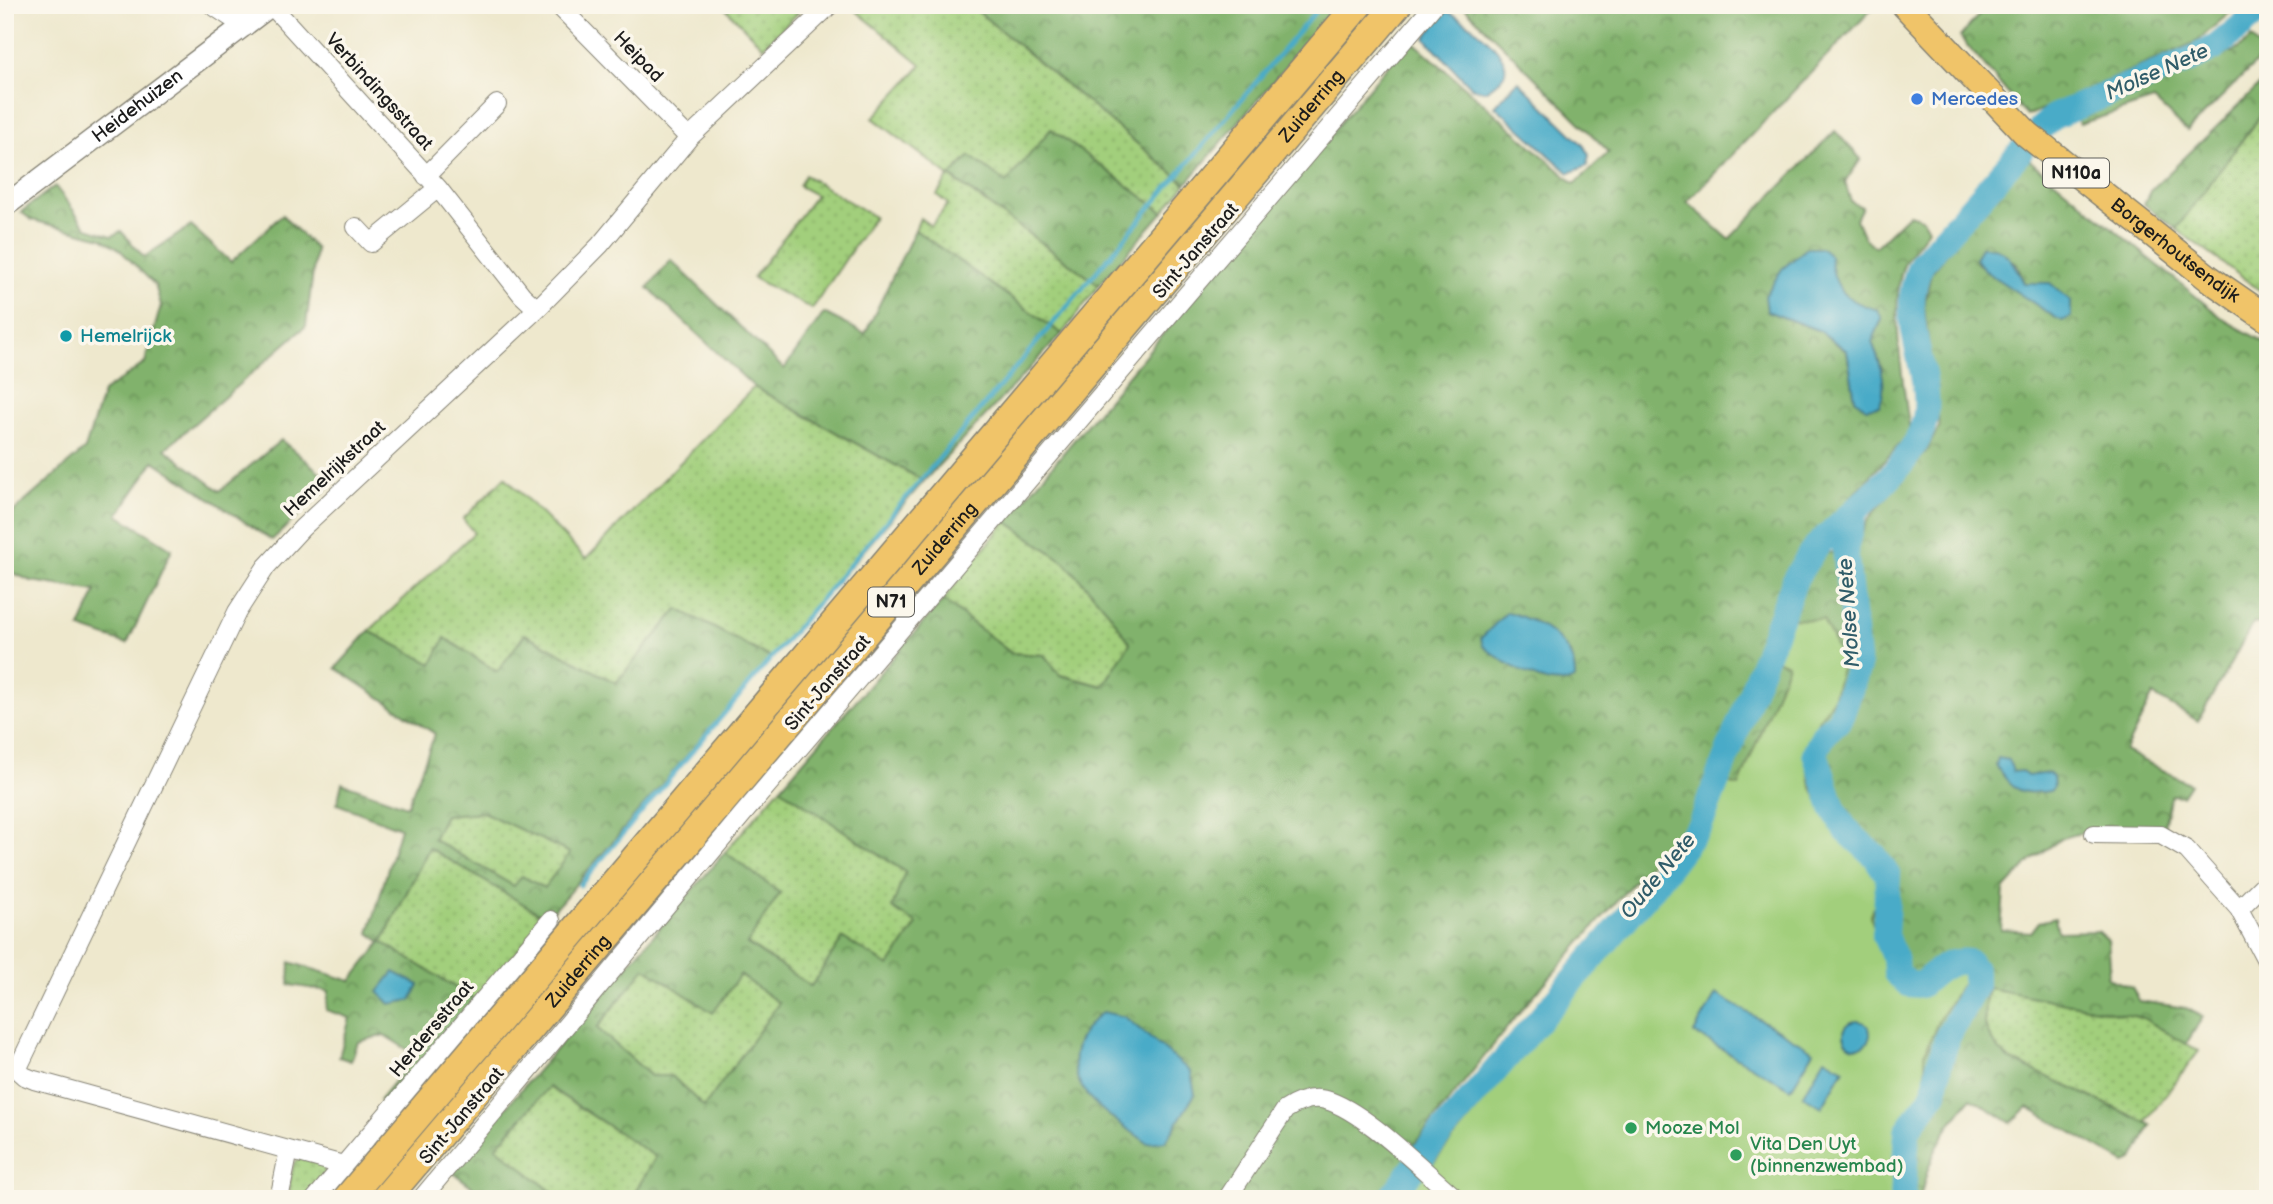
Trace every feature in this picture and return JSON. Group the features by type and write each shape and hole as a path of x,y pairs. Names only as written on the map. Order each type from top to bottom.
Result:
{"highway":[{"name":"Zuiderring","path":"347,1199 1358,5"},
{"name":"Zuiderring","path":"385,1199 1397,5"}],"main road":[{"name":"Borgerhoutsendijk","path":"1905,5 2027,134 2210,279 2268,318"}],"street":[{"path":"212,5 245,27"},
{"name":"Heidehuizen","path":"5,206 271,5"},
{"name":"Verbindingsstraat","path":"271,5 432,182 522,295 537,309"},
{"name":"Heipad","path":"558,5 689,138"},
{"name":"Hemelrijkstraat","path":"11,1065 237,611 266,567 302,528 537,309 600,245 689,138 830,5"},
{"name":"Sint-Janstraat","path":"421,1199 743,814 1434,5"},
{"name":"Verbindingsstraat","path":"356,227 371,243 432,182 497,104"},
{"path":"2094,834 2161,835 2188,850 2203,864 2239,909 2268,964"},
{"path":"2239,909 2268,880"},
{"name":"Herdersstraat","path":"315,1199 551,920"},
{"path":"11,1065 46,1083 343,1165"},
{"path":"1227,1199 1284,1110 1296,1102 1324,1099 1348,1109 1457,1199"},
{"path":"279,1199 289,1150"}],"green space":[{"path":"722,5 806,5 763,47"},
{"path":"849,5 970,5 1186,184 1163,212 1051,129 1006,184 950,177 1099,285 1062,334 915,230 920,218 931,226 948,204 937,195 949,176 873,118 922,65"},
{"path":"970,5 1338,5 1186,184"},
{"path":"1462,5 1876,5 1687,202 1729,239 1835,131 1861,159 1845,182 1851,202 1862,207 1856,219 1864,238 1875,247 1909,214 1922,218 1928,229 1904,265 1897,301 1899,348 1910,433 1810,542 1787,575 1767,622 1700,807 1682,841 1674,836 1522,1009 1411,1149 1402,1172 1382,1199 631,1199 656,1157 549,1087 496,1147 561,1199 489,1199 451,1171 725,852 780,893 747,944 811,986 843,938 889,966 917,924 892,908 905,872 780,788 943,600 1011,653 1044,655 1060,675 1103,686 1130,643 1108,611 1065,562 1006,521 1410,39 1575,184 1609,152","holes":["1832,278 1852,303 1877,310 1882,319 1872,342 1882,369 1855,399 1847,352 1820,331 1767,311","645,968 713,1013 740,975 779,1003 704,1107 672,1076 651,1076 597,1028","1096,1017 1098,1105 1091,1099 1081,1077 1076,1058 1080,1038"]},
{"path":"1987,5 2239,5 2196,42 2027,116 1960,37"},
{"path":"2251,38 2266,53 2187,131 2154,100 2080,124 2075,117 2212,58 2233,52"},
{"path":"2268,77 2268,111 2265,109 2176,229 2144,204 2150,191"},
{"path":"2265,109 2268,111 2268,296 2176,229"},
{"path":"1051,129 1163,212 1099,285 950,176 970,156 1006,183"},
{"path":"2028,159 2226,321 2268,344 2268,626 2254,622 2198,721 2153,695 2125,751 2190,784 2182,796 2171,795 2163,830 2092,830 2062,838 2031,861 2004,890 2001,930 2031,932 2039,922 2055,918 2058,932 2098,931 2108,940 2110,963 2107,978 2132,987 2139,1001 2186,1008 2203,1017 2186,1044 2143,1018 1988,988 1984,1018 1988,1034 2007,1058 2151,1125 2133,1160 2125,1163 2028,1107 2011,1123 1971,1098 1938,1145 1920,1199 1892,1199 1899,1126 1925,1090 1925,1053 1939,1019 1963,982 1943,974 1920,989 1905,992 1891,983 1886,974 1883,952 1870,916 1878,899 1880,884 1863,855 1832,828 1811,786 1805,755 1818,721 1833,699 1823,621 1785,619 1818,553 1854,552 1868,519 1925,453 1939,427 1924,306 1931,273 2016,167","holes":["1987,247 2017,264 2024,283 2040,283 2071,301 2056,318 1975,259"]},
{"path":"805,175 874,217 812,309 753,278 816,195 799,186"},
{"path":"55,186 87,228 112,236 121,231 144,257 191,226 231,262 282,215 316,249 306,326 165,449 220,491 281,440 333,483 272,540 154,461 118,515 172,549 127,644 80,628 96,591 31,581 11,572 12,513 85,449 103,392 145,363 161,305 155,285 119,249 102,238 32,220 21,212"},
{"path":"915,230 1062,334 924,481 754,387 648,288 671,260 784,369 824,313 865,334"},
{"path":"754,387 924,481 771,658 678,609 616,683 525,634 498,672 445,638 432,665 369,631 474,533 463,519 505,477 586,559"},
{"path":"1006,521 1065,562 1108,611 1131,643 1103,686 1060,675 1044,655 1011,653 943,600"},
{"path":"678,609 771,658 547,918 429,848 382,942 474,999 385,1106 379,1100 416,1055 384,1035 358,1042 351,1061 339,1057 350,1018 326,1010 329,991 289,985 290,962 351,981 381,942 369,933 400,828 337,804 342,783 407,806 435,734 336,668 369,631 432,664 445,638 497,672 525,634 616,683","holes":["483,812 570,853 544,888 522,876 514,886 433,839 445,815"]},
{"path":"1788,619 1823,620 1843,660 1833,699 1818,721 1805,755 1811,786 1832,828 1876,872 1880,884 1878,899 1870,916 1884,954 1885,973 1898,990 1911,994 1928,989 1943,974 1957,967 1965,970 1963,982 1939,1019 1925,1053 1925,1090 1899,1126 1892,1199 1403,1199 1697,847 1726,783 1739,786 1788,664 1774,658"},
{"path":"1774,658 1788,664 1739,787 1726,783"},
{"path":"780,788 905,872 917,924 889,967 843,938 812,987 747,943 779,893 725,852"},
{"path":"483,812 571,853 544,888 515,887 433,839 445,815"},
{"path":"429,848 547,918 474,999 382,942"},
{"path":"645,967 713,1012 739,974 779,1003 704,1108 672,1076 651,1076 597,1028"},
{"path":"1988,987 2143,1018 2199,1051 2145,1122 2007,1058 1988,1034 1984,1009"},
{"path":"548,1087 656,1157 631,1199 561,1199 496,1147"},
{"path":"302,1157 322,1164 327,1178 310,1199 299,1199 290,1193 294,1163"}],"water":[{"path":"1445,11 1473,27 1493,45 1505,64 1504,75 1485,91 1472,88 1425,38"},
{"path":"1518,81 1584,146 1589,155 1587,166 1569,173 1495,106"},
{"path":"1981,247 1990,247 2004,253 2024,283 2050,283 2071,301 2071,317 2063,321 2056,318 1988,273 1975,259"},
{"path":"1807,248 1821,248 1830,256 1838,286 1849,298 1878,310 1882,319 1872,342 1883,382 1879,406 1866,408 1855,399 1847,351 1820,331 1767,311 1765,296 1782,269"},
{"path":"1507,612 1531,621 1553,634 1569,654 1574,665 1575,678 1565,682 1541,680 1515,668 1483,646 1481,638"},
{"path":"1998,758 2009,760 2013,772 2022,771 2027,776 2049,773 2053,777 2054,787 2050,791 2039,792 2018,790 1996,766"},
{"path":"394,972 419,985 411,1000 390,1004 378,992"},
{"path":"1716,994 1814,1051 1791,1089 1694,1033"},
{"path":"1103,1012 1125,1017 1191,1072 1195,1094 1166,1141 1147,1143 1094,1103 1077,1077 1074,1063 1079,1041 1095,1018"},
{"path":"1857,1021 1866,1025 1870,1034 1866,1043 1857,1047 1848,1043 1844,1034 1848,1025"},
{"path":"1825,1058 1844,1069 1822,1107 1803,1096"}],"waterway":[{"path":"580,885 1321,5"},
{"name":"Molse Nete","path":"2041,128 2055,116 2216,47 2267,5"},
{"name":"Oude Nete","path":"1390,1199 1428,1149 1654,886 1700,825 1796,577 1817,546 1892,475 1916,442 1923,426 1925,388 1913,328 1912,306 1914,285 1922,263 2020,152"},
{"name":"Molse Nete","path":"1854,514 1845,549 1858,667 1840,719 1824,734 1815,753 1833,808 1846,830 1875,856 1888,876 1885,936 1895,958 1896,973 1908,984 1921,985 1955,962 1969,962 1975,971 1975,986 1947,1038 1935,1092 1907,1131 1903,1199"}],"place":[{"name":"Mercedes","path":"1917,99"},
{"name":"Hemelrijck","path":"66,336"},
{"name":"Mooze Mol","path":"1631,1128"},
{"name":"Vita Den Uyt (binnenzwembad)","path":"1736,1155"}]}
